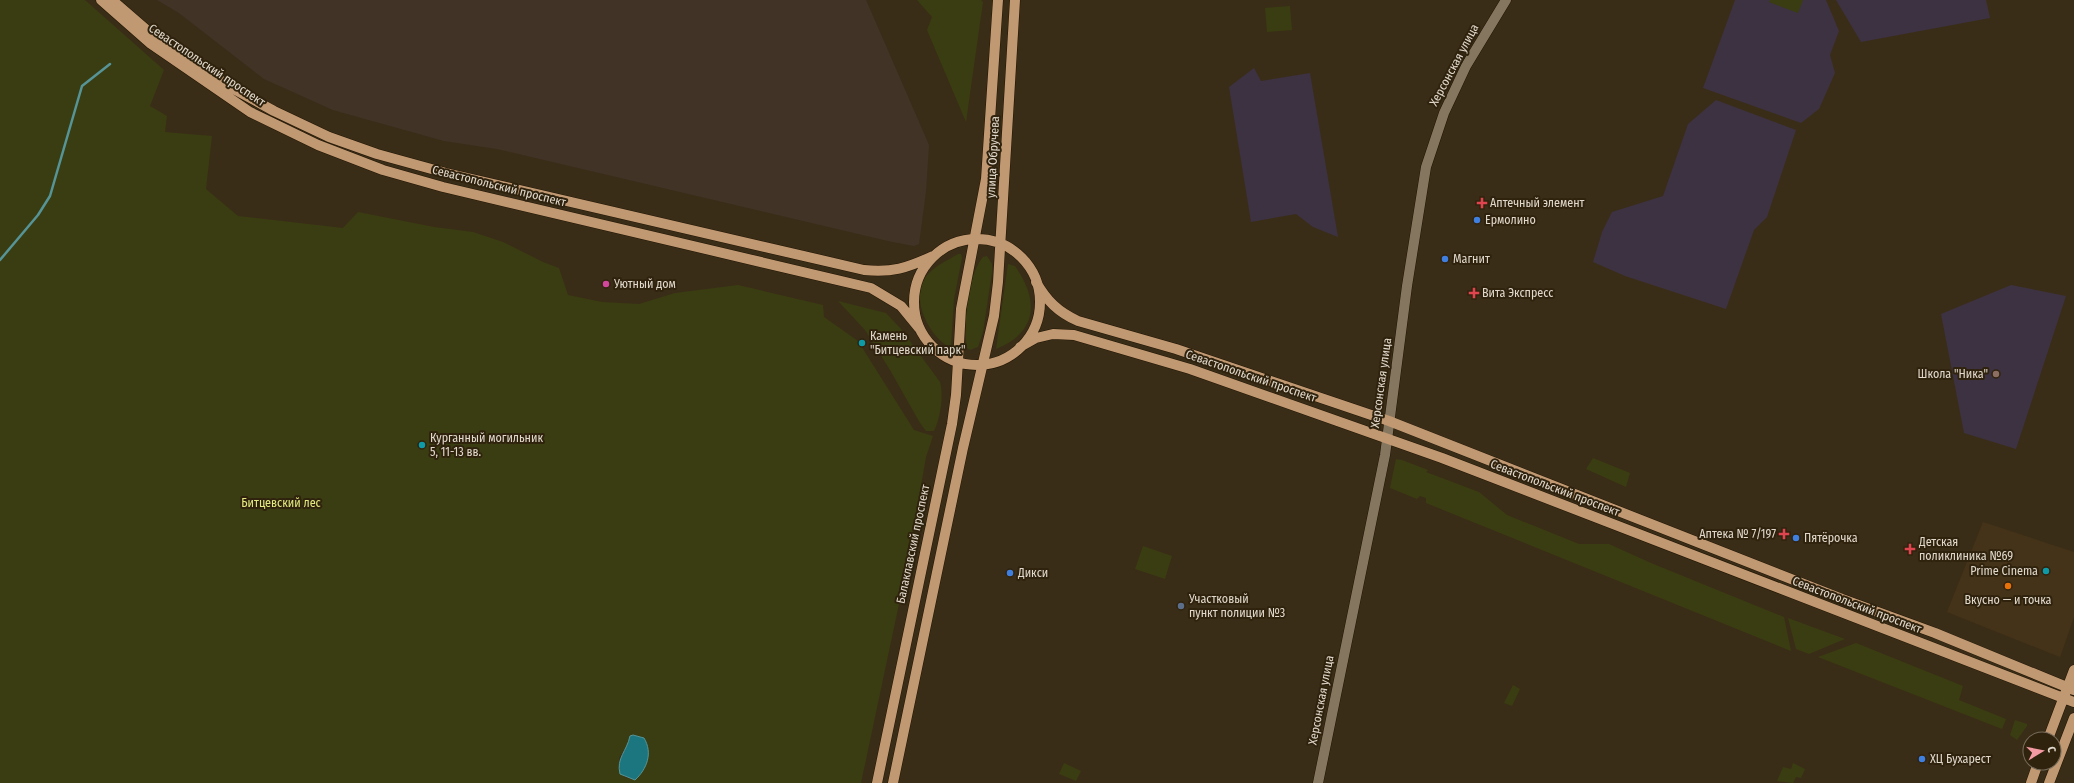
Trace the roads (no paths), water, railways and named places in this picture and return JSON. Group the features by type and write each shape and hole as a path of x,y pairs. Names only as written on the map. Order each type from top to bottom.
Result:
{"main road":[{"name":"Севастопольский проспект","path":"101,0 151,44 250,112 318,145 383,170 443,187 871,288 901,306 937,350 951,361 958,364"},
{"name":"Севастопольский проспект","path":"112,0 156,38 232,88 274,111 329,137 377,154 459,176 864,270 879,272 900,270 952,246 974,240 992,241 1001,244"},
{"name":"улица Обручева","path":"961,308 986,179 998,0"},
{"name":"улица Обручева","path":"984,364 994,316 1001,244 1015,0"},
{"path":"1001,244 1009,247 1025,262 1036,282 1040,295 1038,321 1032,334 1020,347"},
{"path":"919,328 913,307 915,284 925,264 933,256"},
{"name":"Севастопольский проспект","path":"1036,282 1051,304 1063,314 1078,321 1176,349 1389,421 2071,688"},
{"name":"Балаклавский проспект","path":"877,783 952,424 958,364 961,308"},
{"name":"Севастопольский проспект","path":"984,364 1008,355 1036,338 1053,334 1074,336 1097,341 1190,369 1386,438 2074,702"},
{"path":"893,783 963,448 984,364 958,364"},
{"path":"2051,731 2063,698 2071,688 2074,670"},
{"path":"2049,783 2074,718"},
{"path":"2031,783 2035,771"}],"street":[{"name":"Херсонская улица","path":"1318,783 1349,622 1380,484 1413,246 1430,151 1444,112 1466,66 1506,0"}],"water":[{"path":"633,735 644,738 648,749 647,760 643,771 635,780 620,774 619,768 619,763 630,736"}],"waterway":[{"path":"0,260 38,215 50,196 82,86 110,64"}],"place":[{"name":"Аптечный элемент","path":"1482,203"},
{"name":"Ермолино","path":"1477,220"},
{"name":"Магнит","path":"1445,259"},
{"name":"Уютный дом","path":"606,284"},
{"name":"Вита Экспресс","path":"1474,293"},
{"name":"Камень \"Битцевский парк\"","path":"862,343"},
{"name":"Школа \"Ника\"","path":"1996,374"},
{"name":"Курганный могильник 5, 11-13 вв.","path":"422,445"},
{"name":"Аптека № 7/197","path":"1784,534"},
{"name":"Пятёрочка","path":"1796,538"},
{"name":"Детская поликлиника №69","path":"1910,549"},
{"name":"Prime Cinema","path":"2046,571"},
{"name":"Дикси","path":"1010,573"},
{"name":"Вкусно — и точка","path":"2008,586"},
{"name":"Участковый пункт полиции №3","path":"1181,606"},
{"name":"ХЦ Бухарест","path":"1922,759"}],"park label":[{"name":"Битцевский лес","path":"281,503"}]}
